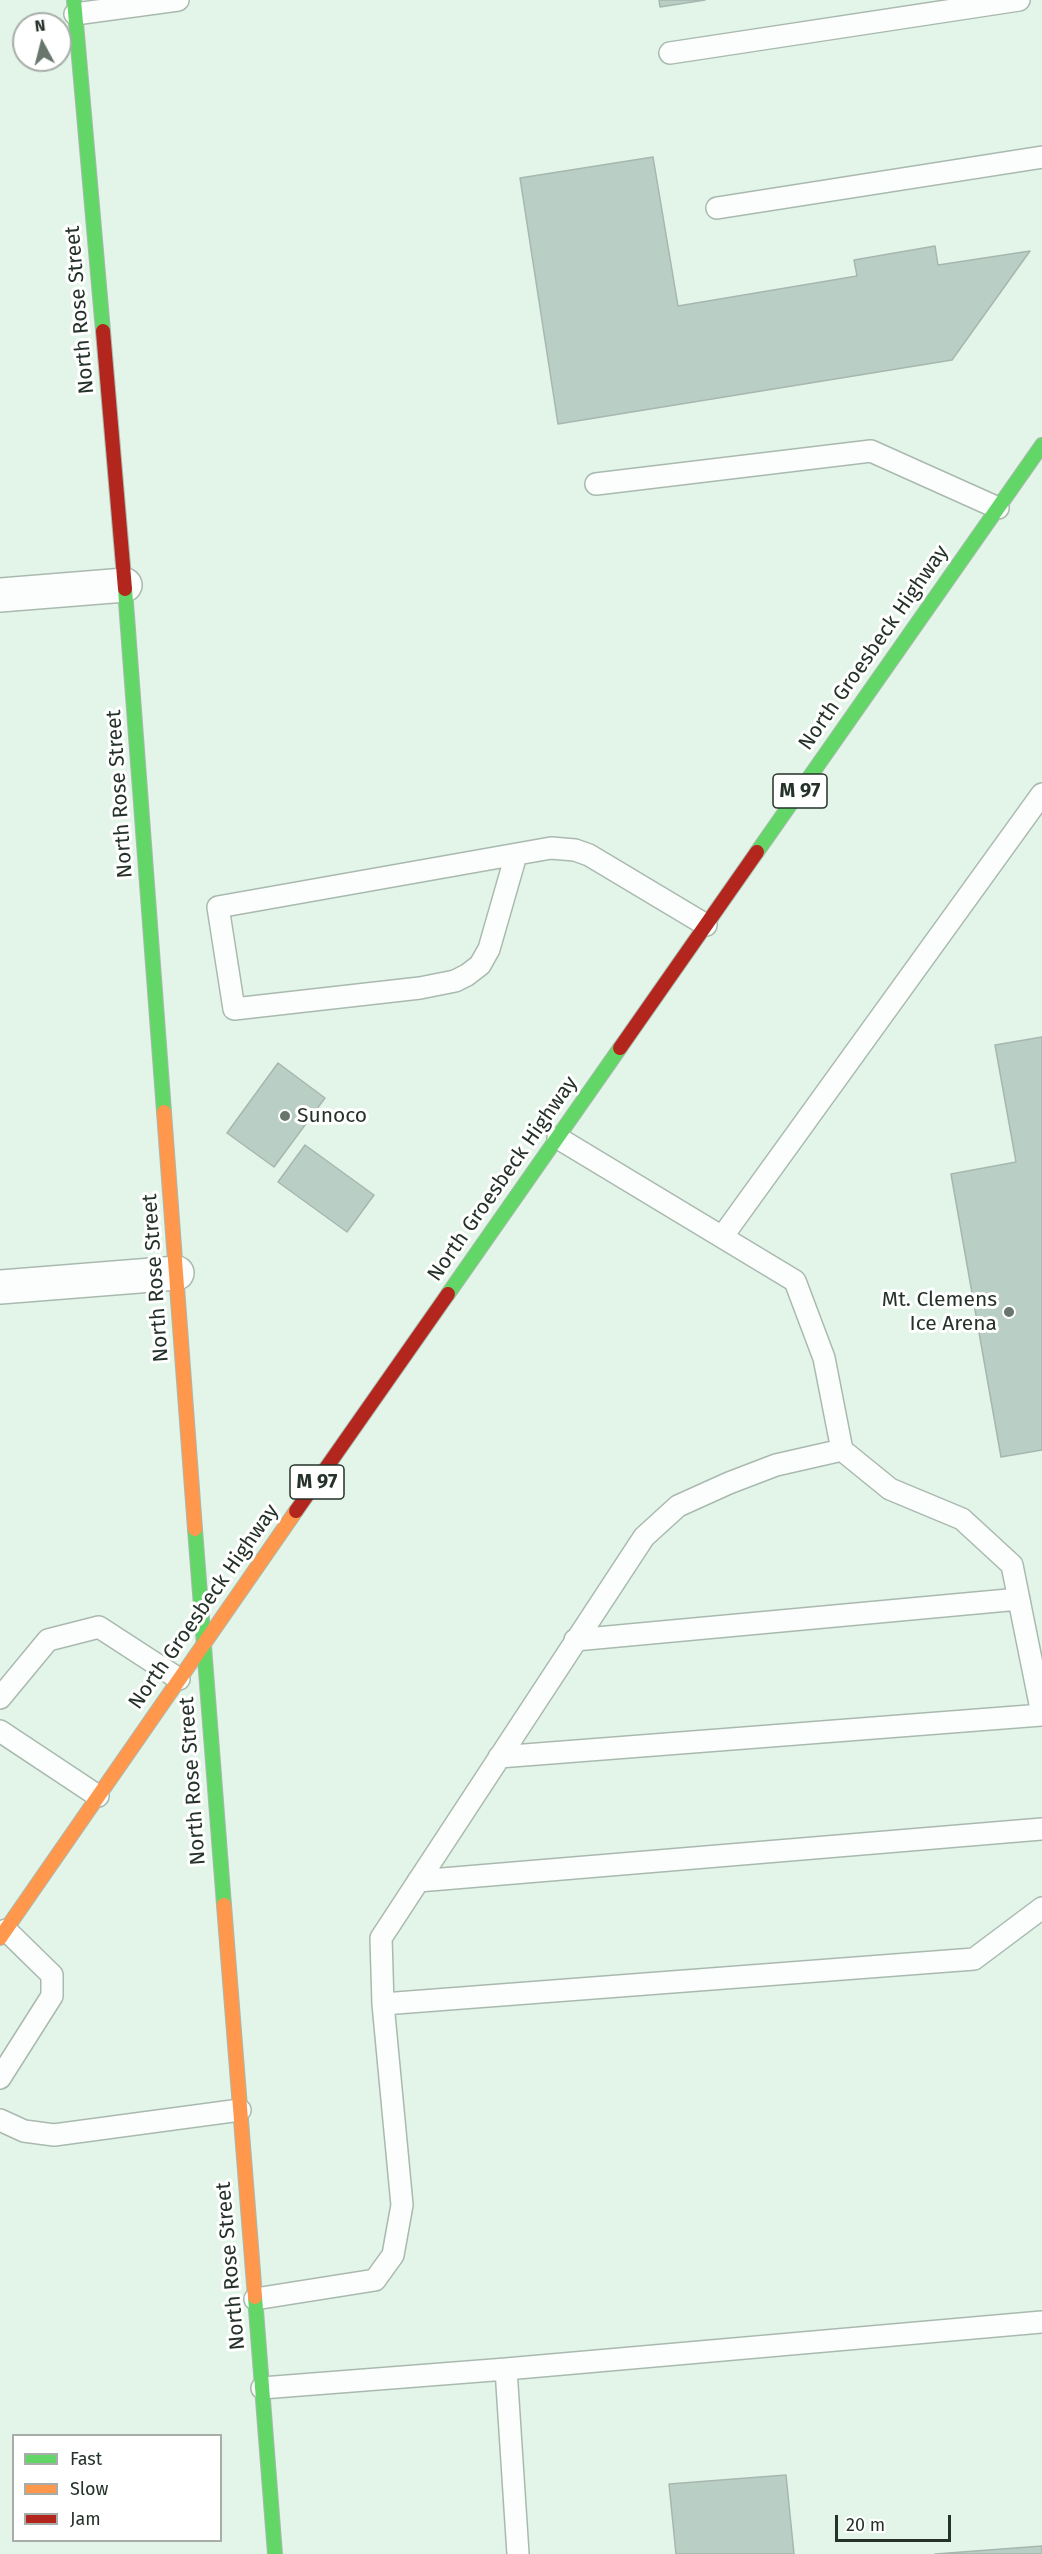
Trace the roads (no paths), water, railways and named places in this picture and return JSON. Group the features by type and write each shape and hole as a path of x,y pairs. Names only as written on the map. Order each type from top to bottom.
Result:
{"street":[{"name":"North Rose Street","path":"74,7 125,585 203,1644 275,2554"},
{"name":"North Groesbeck Highway","path":"3,1934 203,1644 1042,445"},
{"path":"0,595 125,585"},
{"path":"0,1287 177,1273"}],"lane":[{"path":"74,7 178,0"},
{"path":"670,53 1018,0"},
{"path":"717,208 1042,157"},
{"path":"596,484 871,451 998,508"},
{"path":"722,1237 1042,794"},
{"path":"516,855 489,949 480,965 467,975 455,981 420,988 234,1009 218,907 551,848 575,850 706,925"},
{"path":"499,1757 1042,1715 1012,1565 962,1519 890,1489 842,1450 824,1358 795,1281 558,1138"},
{"path":"255,2299 375,2280 393,2255 402,2205 382,2004 381,1938 644,1537 678,1506 729,1483 776,1465 842,1450"},
{"path":"575,1640 1019,1599"},
{"path":"0,1698 48,1640 99,1628 179,1679"},
{"path":"0,1731 98,1796"},
{"path":"418,1881 1042,1829"},
{"path":"382,2004 974,1959 1042,1908"},
{"path":"0,2078 52,1996 51,1975 3,1934"},
{"path":"0,2120 24,2131 54,2135 240,2110"},
{"path":"262,2388 1042,2322"},
{"path":"506,2369 518,2554"}],"place":[{"name":"Sunoco","path":"285,1116"},
{"name":"Mt. Clemens Ice Arena","path":"1009,1312"}]}
